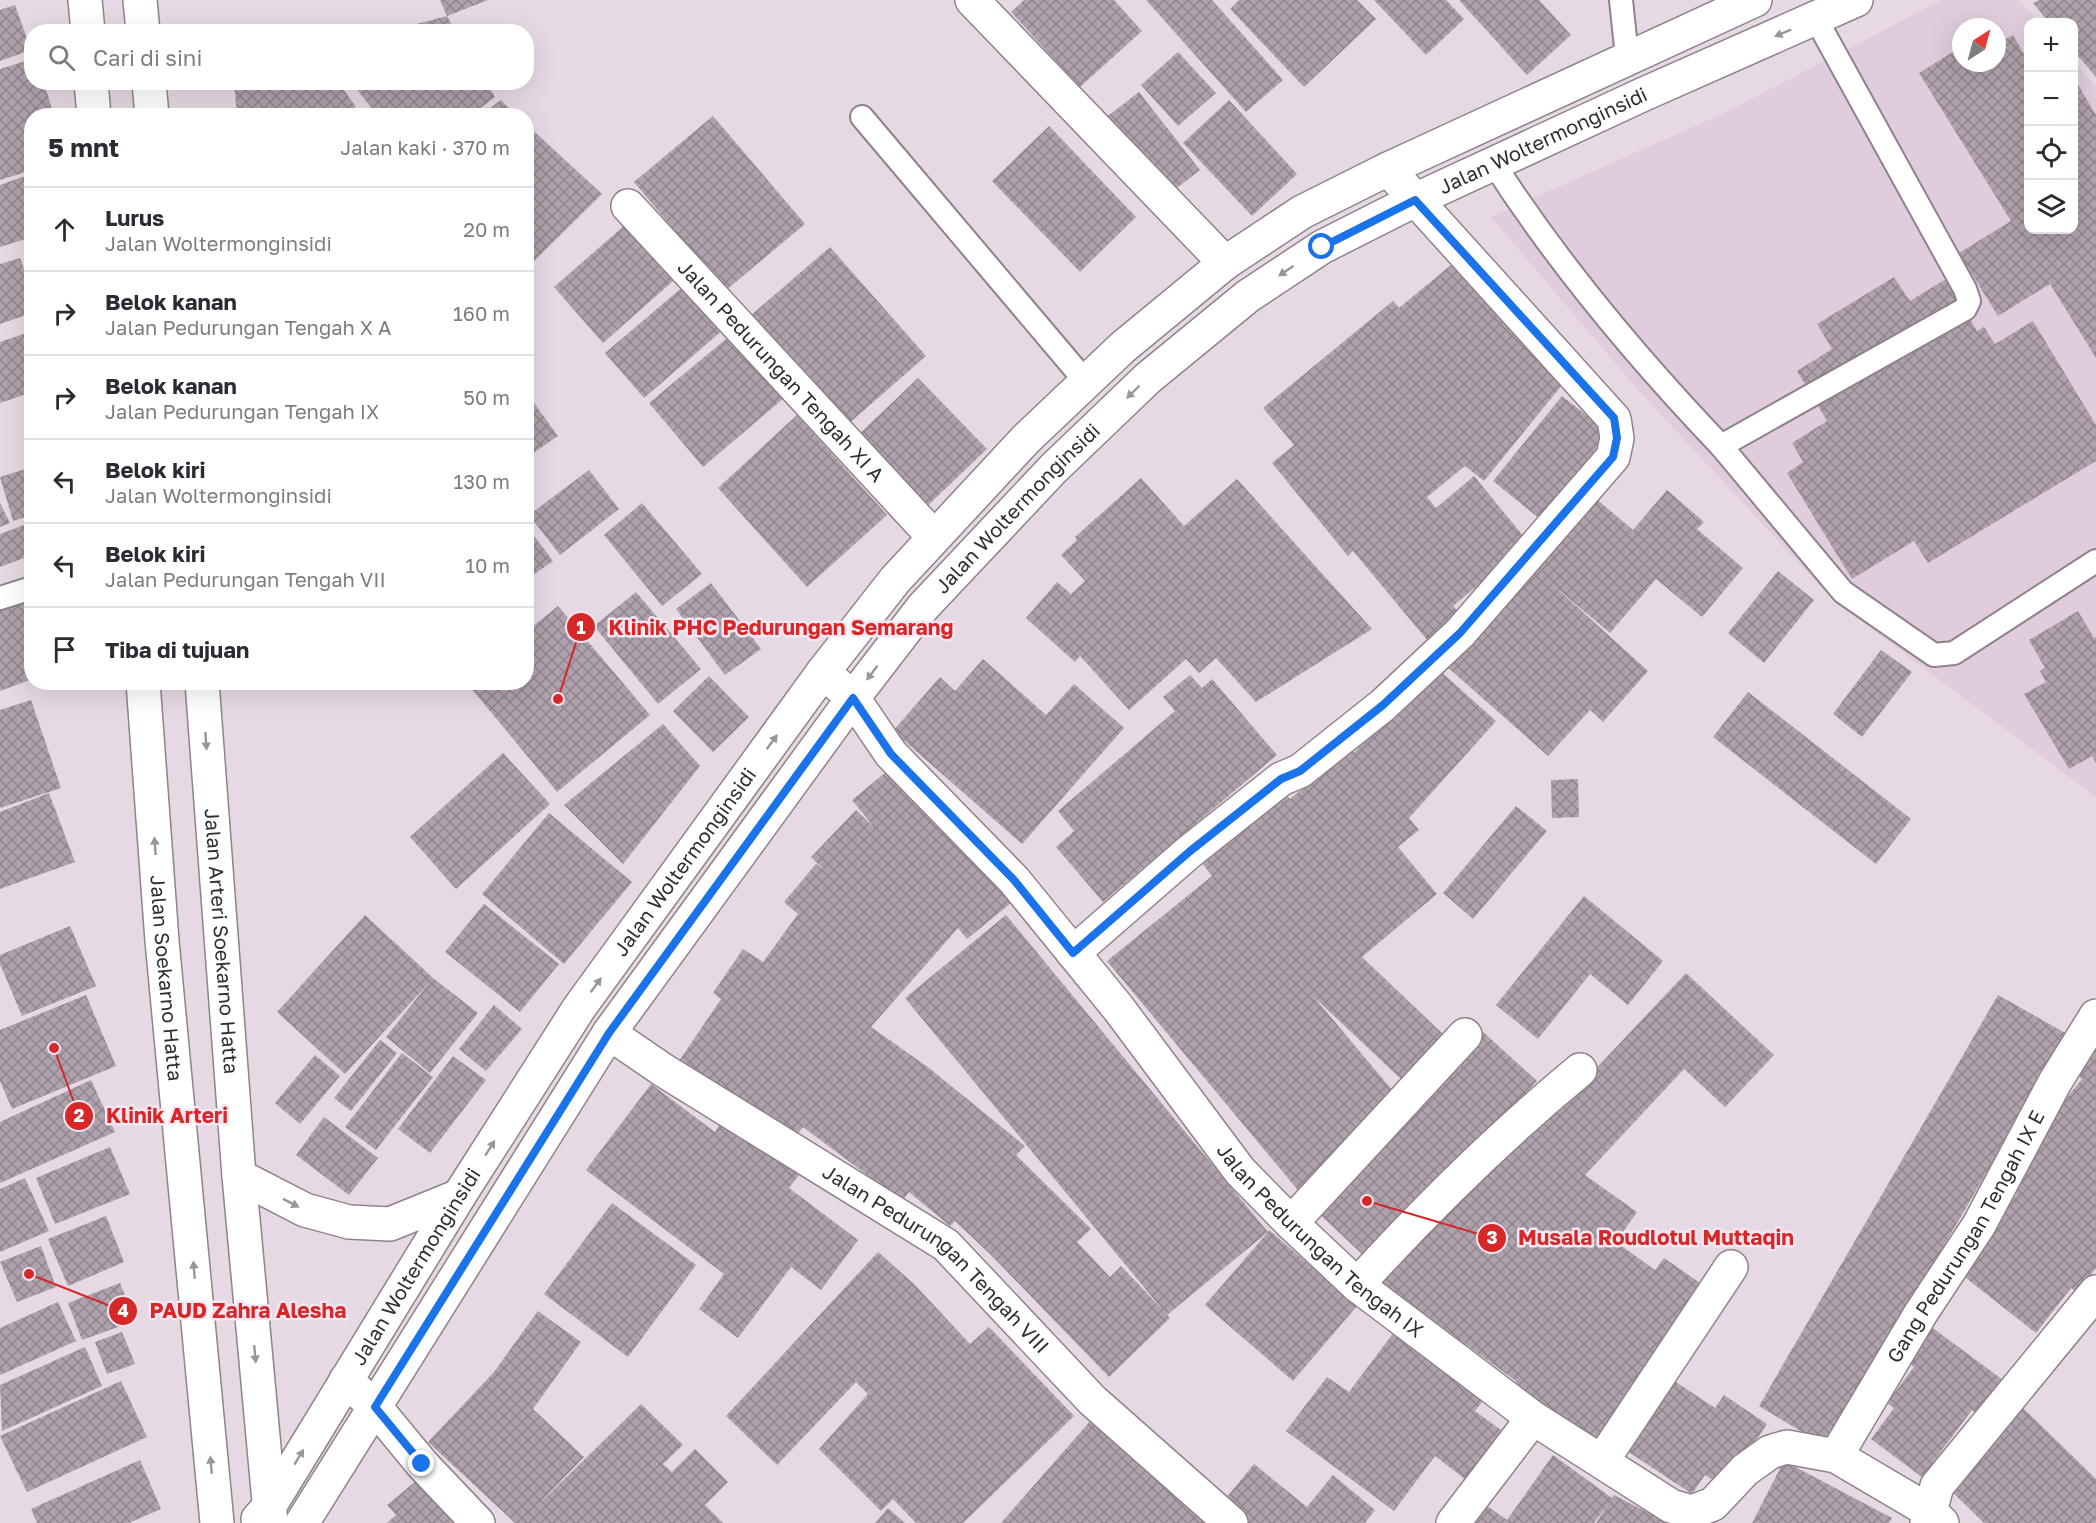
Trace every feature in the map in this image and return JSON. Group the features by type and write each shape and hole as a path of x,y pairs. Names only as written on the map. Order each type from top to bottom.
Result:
{"main road":[{"path":"85,0 86,24"},
{"path":"140,0 142,24"},
{"path":"972,0 1225,263"},
{"name":"Jalan Woltermonginsidi","path":"265,1518 346,1380 459,1196 579,1008 823,672 895,580 933,536 1026,438 1123,347 1225,263 1302,212 1388,169 1755,0"},
{"name":"Jalan Woltermonginsidi","path":"302,1523 609,1033 853,698 923,607 960,565 1053,469 1148,378 1248,296 1322,247 1415,200 1856,0"},
{"path":"92,90 94,108"},
{"path":"150,90 151,108"},
{"path":"1073,953 1198,845 1281,779 1300,771 1383,705 1460,633 1613,457 1617,438 1614,418 1388,169"},
{"name":"Jalan Pedurungan Tengah XI A","path":"628,206 933,536"},
{"name":"Jalan Pedurungan Tengah IX","path":"823,672 853,698 891,754 1014,880 1073,953 1240,1171 1290,1223 1357,1285 1533,1418 1671,1506 1692,1512 1713,1504 1745,1470 1770,1452 1787,1447 1836,1456 1933,1519"},
{"name":"Jalan Soekarno Hatta","path":"144,690 162,941 216,1523"},
{"name":"Jalan Arteri Soekarno Hatta","path":"203,690 265,1518"},
{"name":"Gang Pedurungan Tengah IX E","path":"1836,1456 1921,1313 1979,1225 2055,1082 2096,1016"},
{"name":"Jalan Pedurungan Tengah VIII","path":"609,1033 663,1070 946,1245 1092,1400 1231,1523"},
{"path":"1290,1223 1465,1035"},
{"path":"1357,1285 1425,1209 1514,1124 1580,1070"},
{"path":"239,1176 305,1210 349,1222 390,1224 459,1196"},
{"path":"1602,1461 1731,1267"},
{"path":"1933,1519 1937,1486 2096,1292"},
{"path":"346,1380 375,1407 422,1464 478,1523"},
{"path":"1453,1523 1533,1418"}],"lane":[{"path":"1621,0 1628,57"},
{"path":"1721,446 1965,309 1969,301 1965,289 1816,19"},
{"path":"862,117 1086,381"},
{"path":"1494,164 1521,206 1653,374 1721,446 1843,592 1934,655 1954,653 2096,561"},
{"path":"0,598 24,590"}],"shaded area":[{"path":"1942,0 2018,0 2034,18 2024,18 2024,234 2078,234 2078,66 2096,87 2096,797 1833,600 1640,392 1491,217 1722,114"}],"building":[{"path":"440,0 488,0 447,16"},
{"path":"1024,0 1114,0 1142,31 1080,87 1011,12"},
{"path":"1146,0 1212,0 1283,80 1246,112"},
{"path":"1239,0 1357,0 1376,19 1304,87 1230,9"},
{"path":"1374,0 1446,0 1464,19 1426,55"},
{"path":"1459,0 1539,0 1571,35 1527,75"},
{"path":"2040,0 2096,0 2096,77 2078,56 2078,18 2046,18 2033,3"},
{"path":"15,5 24,30 24,52 0,61 0,10"},
{"path":"447,16 452,24 417,24"},
{"path":"2013,35 2024,54 2024,234 2078,234 2078,85 2096,115 2096,358 2050,284 1998,316 1959,253 2011,221 1919,73 1952,53 1952,72 2006,72 2006,39"},
{"path":"1178,52 1216,93 1178,126 1141,85"},
{"path":"24,62 24,90 46,90 52,108 24,108 24,172 0,180 0,69"},
{"path":"235,90 344,90 356,107 354,108 236,108"},
{"path":"357,90 491,90 495,97 481,108 372,108"},
{"path":"1139,92 1200,170 1165,197 1104,119"},
{"path":"501,100 509,108 490,108"},
{"path":"1229,100 1297,174 1252,216 1183,143"},
{"path":"713,116 805,224 725,291 634,182"},
{"path":"1049,126 1136,217 1080,272 992,181"},
{"path":"534,131 602,194 534,261"},
{"path":"24,176 24,240 0,247 0,185"},
{"path":"633,218 682,273 603,343 554,287"},
{"path":"830,247 926,356 846,426 749,317"},
{"path":"20,258 24,269 24,316 0,324 0,264"},
{"path":"1457,260 1562,385 1484,481 1465,466 1427,497 1436,508 1474,476 1529,543 1453,606 1461,615 1428,641 1353,551 1348,556 1272,463 1294,445 1263,408 1393,301 1399,308"},
{"path":"1894,277 1910,301 1946,279 1977,331 1984,327 1995,344 2033,321 2096,425 2096,461 1928,563 1914,541 1852,579 1787,473 1803,462 1792,443 1827,421 1797,371 1832,349 1817,324"},
{"path":"685,285 724,329 644,398 605,353"},
{"path":"24,334 24,395 0,403 0,342"},
{"path":"732,334 785,397 703,467 649,403"},
{"path":"918,378 987,449 922,511 854,439"},
{"path":"1562,396 1609,433 1540,519 1493,481"},
{"path":"534,403 558,436 534,452"},
{"path":"797,415 887,515 807,587 718,488"},
{"path":"24,470 24,518 13,521 0,477"},
{"path":"589,470 619,509 560,555 534,521 534,511"},
{"path":"1141,478 1184,526 1237,479 1372,629 1256,702 1216,658 1199,673 1186,659 1129,710 1080,656 1075,662 1026,618 1057,582 1071,594 1085,581 1061,555 1077,540 1075,537"},
{"path":"1667,490 1704,522 1697,529 1743,568 1702,617 1656,579 1610,633 1553,585 1648,671 1603,722 1590,710 1548,756 1446,666 1594,497 1633,530"},
{"path":"0,503 10,523 0,527"},
{"path":"642,503 702,574 662,606 604,535"},
{"path":"24,525 24,558 0,567 0,534"},
{"path":"534,536 553,561 534,574"},
{"path":"1778,571 1814,600 1764,663 1728,633"},
{"path":"711,583 761,649 725,675 676,609"},
{"path":"636,592 701,669 658,704 594,626"},
{"path":"24,598 24,682 0,691 0,607"},
{"path":"558,606 650,715 557,792 473,690 534,690 534,626"},
{"path":"2078,611 2094,638 2096,637 2096,763 2092,756 2069,769 2024,694 2046,682 2040,671 2045,668 2029,640"},
{"path":"1881,650 1912,672 1862,737 1833,714"},
{"path":"983,659 1046,715 1074,684 1124,728 1022,844 893,731 940,677 955,691"},
{"path":"1438,669 1496,721 1409,818 1419,830 1398,847 1437,894 1362,957 1445,1036 1403,1081 1314,997 1398,1097 1302,1195 1107,961 1212,876 1198,858 1281,789 1290,799 1351,749 1354,753 1401,700"},
{"path":"1190,675 1202,688 1212,679 1277,755 1103,902 1056,847 1074,831 1058,811 1175,711 1163,697"},
{"path":"709,676 749,717 713,752 673,711"},
{"path":"1748,692 1911,819 1876,864 1713,737"},
{"path":"31,700 61,788 0,808 0,710"},
{"path":"663,724 700,766 623,864 564,805"},
{"path":"503,753 550,804 456,889 410,837"},
{"path":"896,764 1011,903 967,939 958,928 871,1027 929,1068 1025,1146 1016,1155 1091,1229 1077,1242 1110,1277 1121,1266 1162,1309 905,998 1006,915 1268,1232 1167,1315 1170,1318 1109,1377 955,1221 950,1226 909,1192 902,1201 803,1127 796,1136 677,1064 721,999 713,993 743,949 763,962 798,914 784,902 816,864 825,871 811,857 856,810 874,827 852,800"},
{"path":"1578,779 1579,817 1552,818 1551,780"},
{"path":"49,793 75,862 0,889 0,812"},
{"path":"1516,806 1547,831 1473,919 1443,893"},
{"path":"549,813 632,882 564,964 482,894"},
{"path":"1584,896 1663,961 1628,1005 1590,974 1538,1039 1496,1005"},
{"path":"484,904 559,964 520,1012 445,952"},
{"path":"365,915 433,978 478,1013 430,1073 386,1037 428,984 345,1074 277,1012"},
{"path":"70,926 96,986 22,1016 0,964 0,955"},
{"path":"1686,973 1774,1055 1725,1107 1684,1069 1585,1175 1637,1212 1616,1242 1655,1270 1664,1258 1706,1287 1597,1446 1511,1387 1516,1381 1443,1328 1438,1333 1375,1276 1486,1159 1555,1112"},
{"path":"86,995 116,1066 12,1109 0,1081 0,1030"},
{"path":"1998,995 2067,1034 1827,1447 1759,1406"},
{"path":"494,1005 522,1029 486,1071 459,1049"},
{"path":"1480,1029 1537,1081 1427,1201 1420,1194 1364,1256 1314,1209"},
{"path":"2096,1033 2096,1268 2077,1292 2071,1288 2036,1333 1957,1271 2017,1194 2007,1187 2042,1143 2035,1137 2082,1079 2068,1068"},
{"path":"380,1040 397,1053 351,1111 334,1098"},
{"path":"402,1053 433,1077 376,1150 345,1127"},
{"path":"315,1055 340,1076 300,1124 275,1103"},
{"path":"453,1056 486,1080 430,1153 398,1129"},
{"path":"91,1080 115,1132 0,1183 0,1122"},
{"path":"651,1084 715,1132 724,1118 799,1175 789,1188 858,1240 821,1290 791,1267 738,1338 699,1309 724,1274 586,1170"},
{"path":"324,1117 378,1158 349,1195 296,1155"},
{"path":"110,1147 130,1194 55,1224 36,1178"},
{"path":"25,1178 49,1231 0,1252 0,1189"},
{"path":"612,1203 696,1265 628,1357 544,1294"},
{"path":"106,1216 124,1262 68,1286 48,1239"},
{"path":"1269,1230 1357,1306 1293,1381 1205,1305"},
{"path":"41,1246 56,1287 17,1302 0,1262"},
{"path":"878,1252 914,1284 970,1344 989,1327 1074,1416 963,1523 916,1523 893,1499 881,1511 819,1449 868,1394 856,1382 777,1465 726,1416"},
{"path":"120,1283 135,1321 82,1340 68,1303"},
{"path":"58,1302 76,1341 0,1375 0,1328"},
{"path":"538,1311 581,1342 533,1409 584,1457 535,1508 641,1404 683,1445 663,1464 672,1472 695,1449 728,1482 705,1505 723,1523 515,1523 428,1442 494,1372"},
{"path":"1930,1326 2003,1380 1978,1414 1972,1410 1922,1477 1871,1439 1894,1408 1887,1403 1914,1367 1906,1360"},
{"path":"122,1332 135,1364 107,1374 95,1342"},
{"path":"1394,1332 1484,1399 1475,1411 1501,1430 1465,1479 1435,1456 1394,1511 1286,1431 1327,1377 1349,1392"},
{"path":"85,1347 102,1386 2,1431 0,1385"},
{"path":"1667,1376 1715,1408 1724,1395 1767,1424 1725,1488 1705,1475 1692,1494 1621,1447"},
{"path":"121,1381 147,1437 27,1492 0,1436"},
{"path":"2022,1407 2096,1479 2096,1523 1984,1523 1945,1485"},
{"path":"1092,1419 1210,1523 1001,1523"},
{"path":"1553,1455 1612,1498 1614,1495 1668,1523 1596,1523 1608,1504 1594,1523 1468,1523 1483,1503 1507,1520"},
{"path":"140,1460 161,1509 129,1523 37,1523 31,1509"},
{"path":"1784,1461 1892,1518 1889,1523 1752,1523"},
{"path":"1254,1464 1307,1507 1333,1475 1375,1510 1365,1523 1247,1523 1222,1503"},
{"path":"422,1476 463,1523 387,1523 396,1515 387,1505"},
{"path":"888,1508 905,1523 875,1523"}],"place":[{"name":"Klinik PHC Pedurungan Semarang","path":"558,699"},
{"name":"Klinik Arteri","path":"54,1048"},
{"name":"Musala Roudlotul Muttaqin","path":"1367,1201"},
{"name":"PAUD Zahra Alesha","path":"29,1274"}],"route":[{"path":"422,1464 375,1407 609,1033 853,698 891,754 1014,880 1073,953 1189,852 1281,779 1300,771 1383,705 1460,633 1613,457 1617,438 1614,418 1415,200 1322,247"}]}
